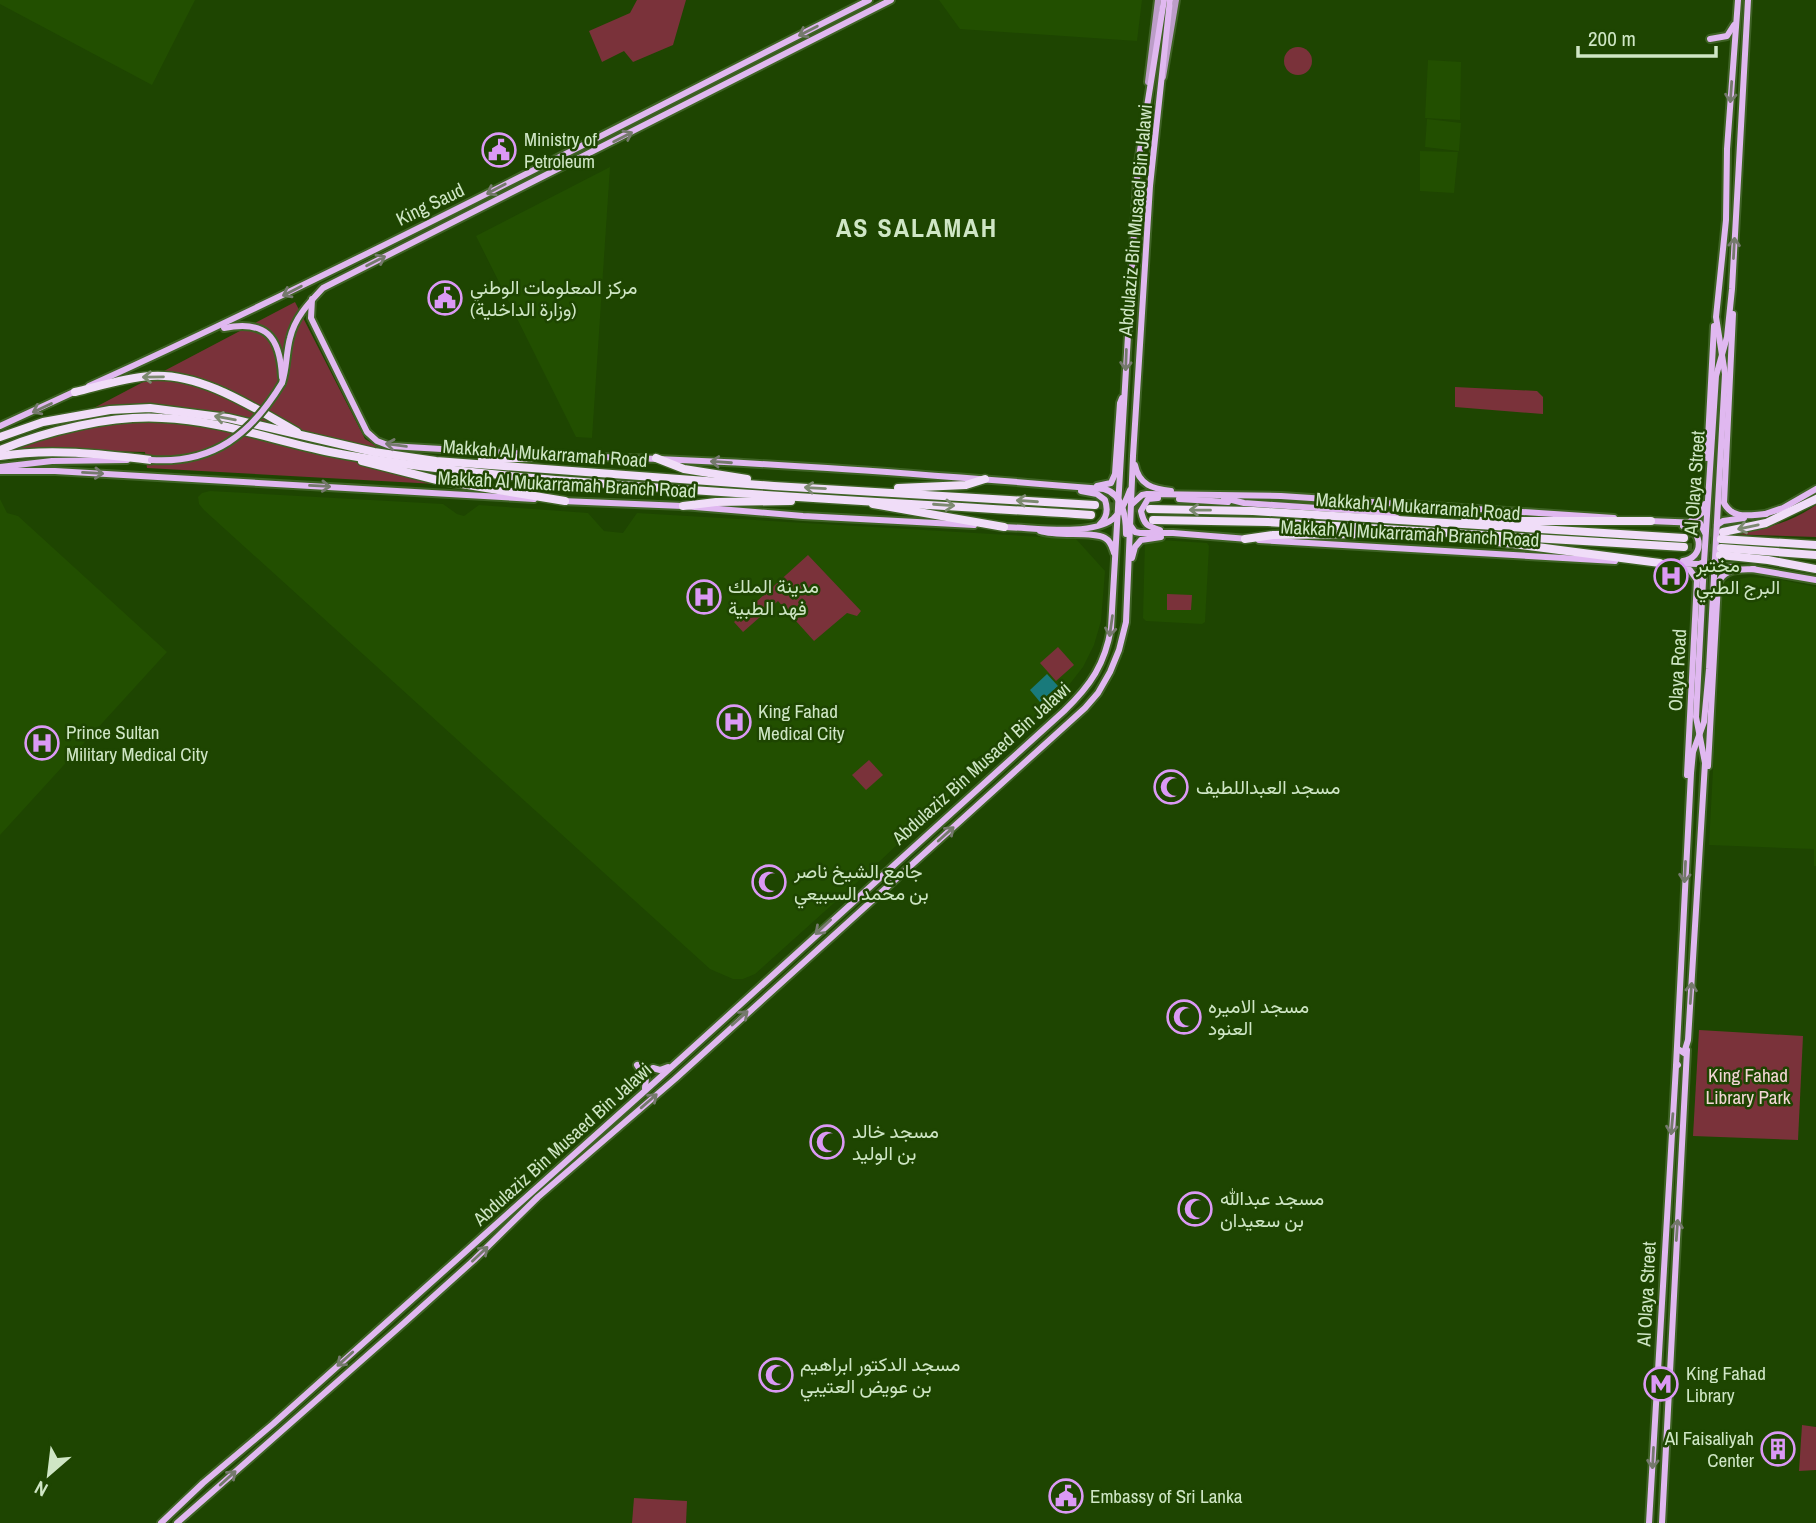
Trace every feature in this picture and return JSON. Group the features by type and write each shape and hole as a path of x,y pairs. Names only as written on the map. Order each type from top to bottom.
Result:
{"highway":[{"path":"75,392 143,377 180,378 225,394 305,437"},
{"name":"Makkah Al Mukarramah Road","path":"0,437 44,422 110,410 150,408 228,418 374,452 436,461 774,486 1095,505"},
{"name":"Makkah Al Mukarramah Road","path":"0,450 27,439 101,423 162,418 332,453 531,478 803,499 857,502 879,500 1091,515"},
{"path":"292,443 437,480 565,501"},
{"path":"0,456 53,452 97,453 151,460"},
{"path":"436,461 553,456"},
{"path":"656,458 684,469 774,486"},
{"path":"883,491 890,488 966,485 985,479"},
{"path":"682,506 716,502 785,503 803,499"},
{"path":"1720,532 1766,523 1816,499"},
{"path":"857,502 1004,527"},
{"name":"Makkah Al Mukarramah Road","path":"1150,509 1253,511 1406,520 1627,540"},
{"name":"Makkah Al Mukarramah Road","path":"1153,520 1268,522 1424,532 1627,540"},
{"path":"1448,523 1484,520 1622,523 1651,521"},
{"path":"1245,539 1273,534 1424,532 1660,563"},
{"path":"1720,532 1786,543 1816,544"},
{"path":"1627,540 1684,542 1627,540"},
{"path":"1718,555 1816,555"},
{"path":"1718,555 1816,567"}],"main road":[{"name":"King Saud","path":"0,426 215,329 869,0"},
{"name":"King Saud","path":"282,383 293,327 303,309 323,288 891,0"},
{"path":"1144,118 1158,0"},
{"name":"Abdulaziz Bin Musaed Bin Jalawi","path":"1124,508 1121,471 1138,163 1164,0"},
{"name":"Abdulaziz Bin Musaed Bin Jalawi","path":"161,1523 645,1091 1064,711 1086,688 1107,650 1114,604 1116,541 1132,485 1150,186 1170,0"},
{"path":"1163,77 1176,0"},
{"name":"Al Olaya Street","path":"1649,1523 1678,1048 1689,804 1693,752 1704,722 1720,532 1725,374 1716,317 1726,220 1727,149 1738,0"},
{"name":"Al Olaya Street","path":"1662,1523 1704,763 1696,717 1704,562 1716,376 1727,337 1732,289 1748,0"},
{"path":"1710,39 1727,36 1737,20"},
{"path":"1732,289 1733,329 1724,503 1727,509 1739,516 1766,514"},
{"name":"Makkah Al Mukarramah Branch Road","path":"312,299 311,318 368,432 377,441 390,446 553,456 656,458 1104,489 1110,491 1124,508"},
{"path":"1683,524 1696,519 1704,508 1712,341 1716,317"},
{"path":"0,469 52,461 167,461 212,450 235,439 264,412 282,383 281,355 270,335 257,326 238,325 215,329"},
{"path":"1050,485 1104,486 1111,483 1115,474 1120,403 1125,391"},
{"path":"1133,456 1137,473 1148,485 1197,495"},
{"name":"Makkah Al Mukarramah Branch Road","path":"0,469 682,506 803,516 1094,529 1113,519 1136,499 1147,494 1282,496 1700,523 1706,535"},
{"path":"1029,527 1095,526 1102,523 1106,517 1105,500 1097,494 1050,485"},
{"path":"1720,532 1723,521 1766,514 1783,508 1816,489"},
{"path":"1212,496 1244,503"},
{"path":"1173,533 1147,526 1143,522 1141,511 1144,503 1149,499 1244,503 1376,512 1406,520"},
{"path":"1124,508 1130,525 1128,581"},
{"path":"1124,508 1128,581"},
{"path":"1651,521 1693,529 1698,534 1697,551 1690,560 1660,563"},
{"name":"Makkah Al Mukarramah Branch Road","path":"1130,525 1135,532 1140,533 1660,563 1704,562"},
{"path":"1029,527 1049,534 1102,537 1111,543 1115,558"},
{"path":"1128,581 1133,551 1138,543 1145,538 1163,537 1173,533"},
{"path":"1718,555 1721,567 1754,569 1816,580"},
{"name":"Olaya Road","path":"1660,563 1690,570 1697,580 1686,780 1689,804"},
{"path":"1701,799 1708,762 1718,584 1720,577 1729,571 1754,569"},
{"name":"Abdulaziz Bin Musaed Bin Jalawi","path":"177,1523 404,1323 538,1197 675,1079 1085,708 1106,680 1119,650 1126,622 1128,581"},
{"path":"1678,1048 1684,1053 1688,1040"},
{"path":"637,1065 646,1078 645,1091"},
{"path":"1676,1066 1686,1066"},
{"path":"653,1068 658,1070 670,1067"},
{"path":"435,1279 429,1289 433,1293 442,1288"},
{"path":"396,1313 404,1309 409,1311 404,1323"},
{"path":"273,1424 280,1432"}],"shaded area":[{"path":"0,0 195,0 152,85 0,4"},
{"path":"939,0 1142,0 1137,41 960,29"},
{"path":"1428,60 1461,62 1460,120 1425,118"},
{"path":"1427,119 1461,123 1459,151 1425,147"},
{"path":"1420,151 1458,152 1454,193 1420,191"},
{"path":"610,167 592,438 576,437 476,236"},
{"name":"King Fahad Medical City","path":"210,491 443,504 464,516 479,505 588,513 604,531 623,533 637,513 1076,539 1105,571 1101,621 1094,645 1083,667 1065,690 992,758 981,755 971,763 968,766 967,779 755,974 743,979 733,979 710,969 204,510 198,497"},
{"name":"Prince Sultan Military Medical City","path":"0,499 7,513 18,516 167,652 0,835"},
{"path":"1145,539 1207,543 1205,622 1146,621 1143,618"},
{"path":"1750,577 1816,587 1816,866 1814,849 1709,845 1723,582"}],"green space":[{"path":"637,0 686,0 673,45 633,62 624,51 602,62 589,31 630,13"},
{"path":"1298,47 1308,51 1312,61 1308,71 1298,75 1288,71 1284,61 1288,51"},
{"path":"295,302 365,439 436,484 147,468 145,452 16,449"},
{"path":"1455,387 1537,391 1543,397 1543,414 1455,407"},
{"path":"1816,505 1816,537 1724,534 1772,526"},
{"path":"808,555 861,611 857,616 847,613 814,641 778,601 743,632 734,622"},
{"path":"1167,594 1192,595 1191,610 1167,610"},
{"path":"1058,647 1074,665 1056,681 1040,663"},
{"path":"869,760 883,775 866,790 852,775"},
{"name":"King Fahad Library Park","path":"1699,1030 1803,1036 1798,1140 1693,1136"},
{"path":"1802,1425 1816,1427 1816,1470 1799,1471"},
{"path":"634,1498 687,1501 686,1523 632,1523"}],"water":[{"path":"1047,674 1058,686 1040,702 1030,690"}],"tunnel":[{"path":"1095,505 1147,509"},
{"path":"1685,534 1723,532"},
{"path":"1684,547 1721,548"}],"place":[{"name":"Ministry of Petroleum","path":"499,150"},
{"name":"مركز المعلومات الوطني (وزارة الداخلية)","path":"445,298"},
{"name":"مختبر البرج الطبي","path":"1671,576"},
{"name":"مدينة الملك فهد الطبية","path":"704,597"},
{"name":"King Fahad Medical City","path":"734,722"},
{"name":"Prince Sultan Military Medical City","path":"42,743"},
{"name":"مسجد العبداللطيف","path":"1171,787"},
{"name":"جامع الشيخ ناصر بن محمد السبيعي","path":"769,882"},
{"name":"مسجد الاميره العنود","path":"1184,1017"},
{"name":"مسجد خالد بن الوليد","path":"827,1142"},
{"name":"مسجد عبدالله بن سعيدان","path":"1195,1209"},
{"name":"مسجد الدكتور ابراهيم بن عويض العتيبي","path":"776,1375"},
{"name":"King Fahad Library","path":"1661,1384"},
{"name":"Al Faisaliyah Center","path":"1778,1449"},
{"name":"Embassy of Sri Lanka","path":"1066,1496"}],"district":[{"name":"AS SALAMAH","path":"917,227"}]}
